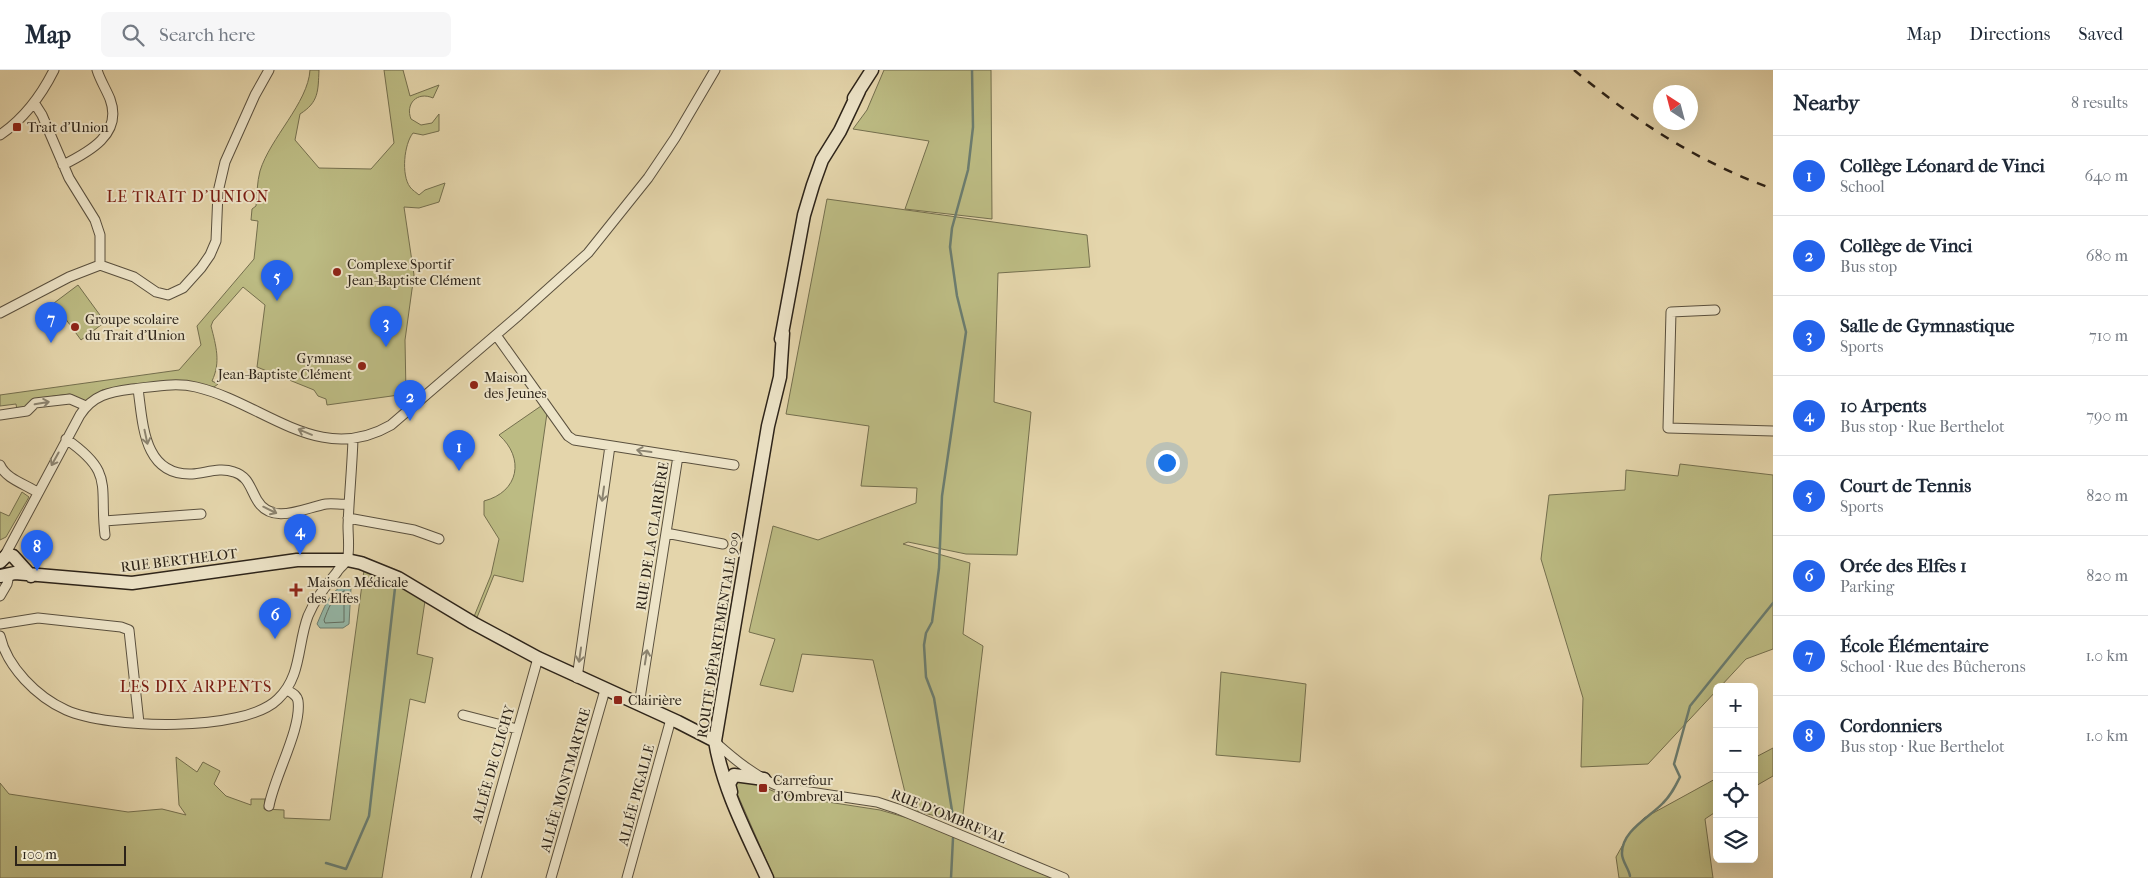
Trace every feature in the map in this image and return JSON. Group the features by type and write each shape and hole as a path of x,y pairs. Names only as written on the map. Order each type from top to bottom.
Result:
{"main road":[{"path":"861,88 868,70"},
{"path":"861,88 872,70"},
{"name":"ROUTE DÉPARTEMENTALE 909","path":"767,878 723,777 715,741 768,426 780,377 783,333 804,215 822,161 840,131 861,88"},
{"name":"RUE BERTHELOT","path":"8,567 31,576 132,583 291,561 347,560 368,565 398,578 473,624 577,678 671,719 715,741"},
{"path":"735,807 728,784 731,778 738,774 764,779"}],"street":[{"path":"0,135 12,127 35,104 54,70"},
{"path":"63,165 98,145 112,122 110,100 97,70"},
{"path":"0,313 68,277 100,265 127,274 156,292 168,295 183,288 210,255 216,240 218,192 225,162 251,104 269,70"},
{"path":"0,595 7,584 11,541 86,406 106,393 165,385 194,387 216,393 319,438 353,439 377,433 391,425 496,336 576,264 622,214 675,138 715,70"},
{"path":"35,104 42,115 63,165 95,220 100,235 100,265"},
{"path":"1715,310 1671,312 1668,428 1773,431"},
{"name":"RUE DE LA CLAIRIÈRE","path":"496,336 568,436 578,442 678,456 639,705"},
{"path":"138,388 148,446 167,468 178,473 191,474 226,470 235,472 245,478 263,508 272,513 287,514 332,503 349,504"},
{"path":"0,415 27,411 35,403 70,399 86,406"},
{"path":"66,439 85,452 99,470 103,488 105,536"},
{"path":"268,806 294,726 298,702 297,669 301,641 308,615 319,595 347,560 353,439"},
{"path":"577,678 610,446"},
{"path":"678,456 734,465"},
{"path":"0,466 3,472 10,477 37,492"},
{"path":"104,521 201,514"},
{"path":"348,518 414,530 439,539"},
{"path":"666,533 723,544"},
{"path":"0,624 38,618 121,627 129,630 138,723"},
{"path":"0,636 10,662 19,673 34,688 56,704 87,717 138,723 186,724 234,718 268,708 287,690 297,669"},
{"name":"ALLÉE DE CLICHY","path":"476,878 538,658"},
{"path":"287,690 296,696 298,702"},
{"name":"ALLÉE MONTMARTRE","path":"551,878 604,690"},
{"path":"463,716 517,729"},
{"name":"ALLÉE PIGALLE","path":"627,878 671,719"},
{"name":"RUE D'OMBREVAL","path":"715,741 764,779 783,788 877,802 898,808 1064,878"}],"shaded area":[{"name":"Complexe Sportif Jean-Baptiste Clément","path":"310,70 319,70 318,90 311,105 300,114 295,140 319,168 371,169 394,143 384,70 403,70 410,96 439,85 433,98 422,96 417,98 410,108 411,119 421,125 432,123 439,114 439,131 423,135 413,133 407,144 405,160 407,182 419,195 425,190 445,183 439,202 419,208 404,207 414,275 405,340 406,394 327,405 326,399 318,396 314,390 257,367 265,305 243,287 213,321 211,326 217,354 215,374 212,381 218,384 214,387 167,382 102,390 87,402 70,394 33,399 25,409 17,410 16,404 0,406 0,395 179,370 201,345 197,326 254,259 258,221 251,220 252,209 256,206 260,171 272,146 303,95"},
{"path":"884,70 991,70 992,219 905,209 929,141 853,129 867,110"},
{"path":"827,199 1087,235 1090,267 998,273 994,402 1031,412 1017,555 966,554 908,542 903,544 970,563 963,634 983,646 962,823 909,809 873,660 802,654 793,692 760,685 775,639 749,632 773,526 818,540 916,503 917,488 861,486 869,426 786,414"},
{"path":"78,285 105,322 81,340 54,303"},
{"path":"541,406 547,413 523,582 494,575 476,620 473,619 491,575 499,539 484,515 484,501 496,497 505,490 511,482 514,473 513,454 499,435"},
{"path":"1680,464 1773,475 1773,649 1746,659 1724,683 1713,683 1713,694 1648,764 1581,767 1583,698 1541,559 1549,495 1625,490 1626,470 1678,476"},
{"path":"22,492 29,497 6,537 0,540 0,512 9,516"},
{"path":"364,570 388,580 425,601 417,654 433,658 425,703 410,699 382,878 0,878 0,783 9,794 128,812 162,809 186,815 179,805 176,757 197,772 203,762 220,771 214,784 226,796 251,805 251,799 265,799 264,809 284,810 284,818 330,820"},
{"path":"1221,672 1306,684 1300,762 1216,755"},
{"path":"1773,748 1773,776 1758,785 1758,773 1758,756"},
{"path":"742,778 773,791 795,797 880,810 911,819 1053,878 774,878 733,784"},
{"path":"1713,780 1713,814 1705,819 1713,878 1619,878 1616,857 1630,832 1644,818"}],"water":[{"path":"345,584 351,588 349,624 343,628 320,628 317,624 328,601 339,587"}],"waterway":[{"path":"954,823 934,698 926,677 924,645 926,633 932,622 939,568 942,496 966,332 957,296 950,247 952,228 968,170 973,127 972,70"},
{"path":"326,863 346,869 369,816 395,588"},
{"path":"1630,876 1622,857 1623,846 1631,831 1666,800 1680,777 1674,764 1690,706 1773,603"},
{"path":"951,878 953,838"}],"railway":[{"path":"1574,70 1644,123 1693,153 1773,189"}],"place":[{"name":"Trait d'Union","path":"17,127"},
{"name":"Complexe Sportif Jean-Baptiste Clément","path":"337,272"},
{"name":"Court de Tennis","path":"277,301"},
{"name":"Groupe scolaire du Trait d'Union","path":"75,327"},
{"name":"École Élémentaire","path":"51,343"},
{"name":"Salle de Gymnastique","path":"386,347"},
{"name":"Gymnase Jean-Baptiste Clément","path":"362,366"},
{"name":"Maison des Jeunes","path":"474,385"},
{"name":"Collège de Vinci","path":"410,421"},
{"name":"Collège Léonard de Vinci","path":"459,471"},
{"name":"10 Arpents","path":"300,555"},
{"name":"Cordonniers","path":"37,571"},
{"name":"Maison Médicale des Elfes","path":"296,590"},
{"name":"Orée des Elfes 1","path":"275,639"},
{"name":"Clairière","path":"618,700"},
{"name":"Carrefour d'Ombreval","path":"763,788"}],"district":[{"name":"LE TRAIT D'UNION","path":"188,196"},
{"name":"LES DIX ARPENTS","path":"196,686"}]}
